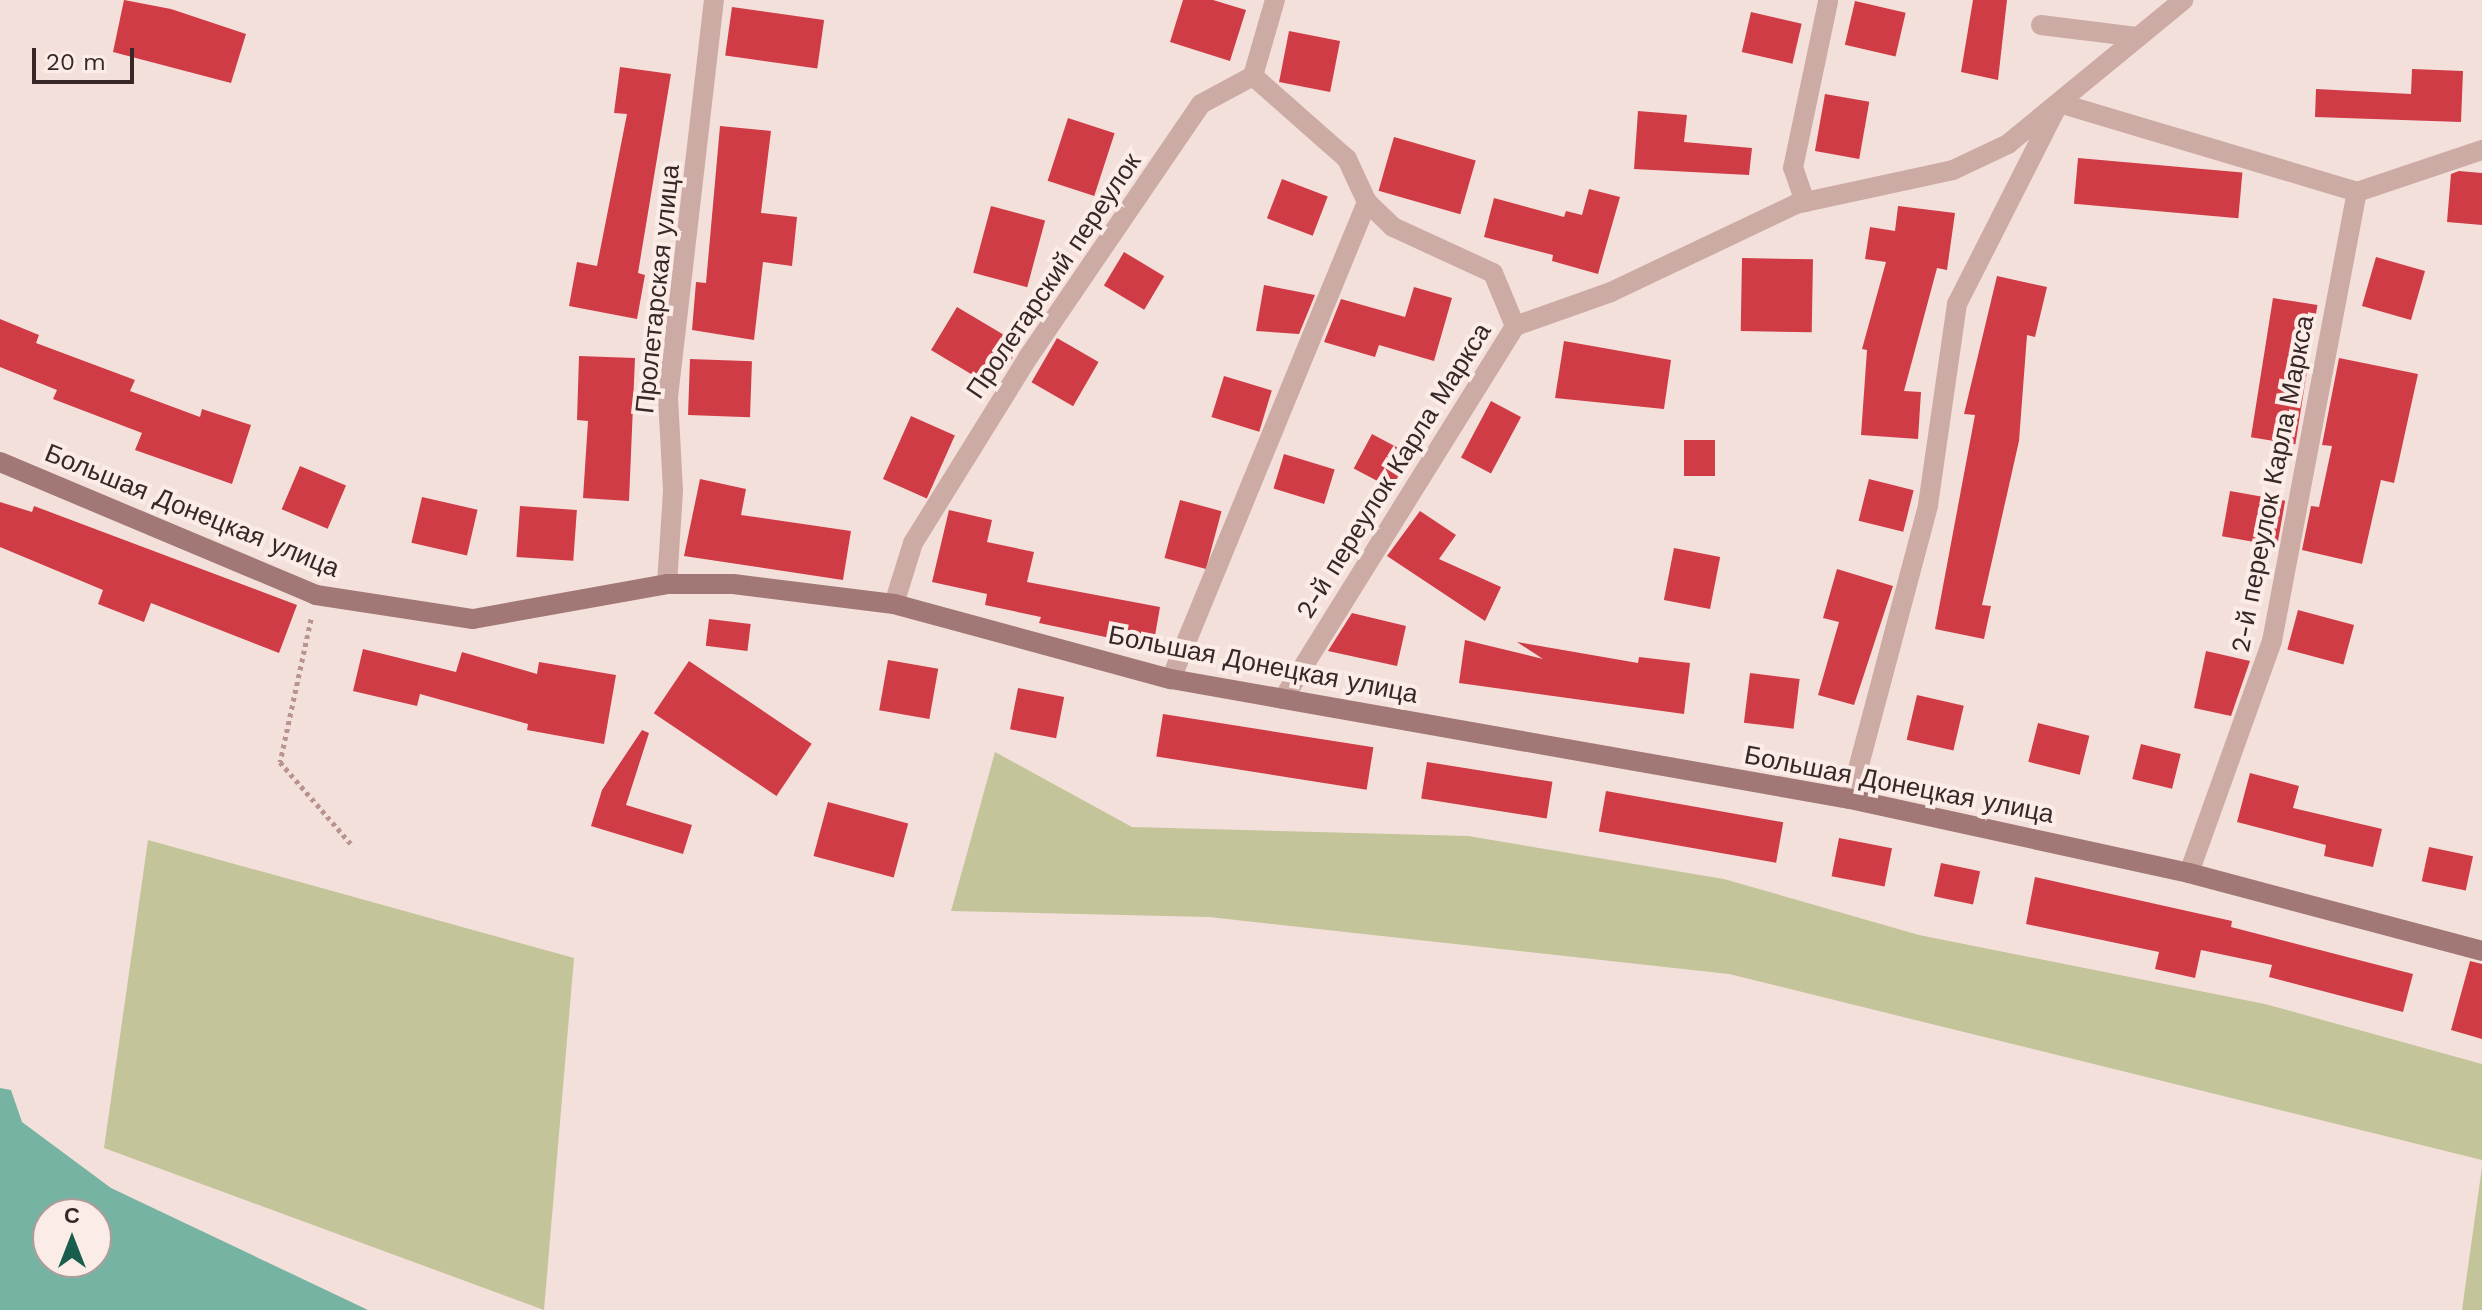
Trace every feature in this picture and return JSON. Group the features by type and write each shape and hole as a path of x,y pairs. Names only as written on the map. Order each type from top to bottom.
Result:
{"street":[{"name":"Пролетарская улица","path":"667,584 673,490 668,397 714,0"},
{"path":"1275,0 1253,76 1347,159 1367,202 1393,227 1493,273 1515,326"},
{"name":"2-й переулок Карла Маркса","path":"1283,699 1515,326 1611,292 1805,202 1953,170 2008,144 2183,0"},
{"path":"1805,202 1793,168 1828,2"},
{"path":"2041,25 2138,37"},
{"name":"Пролетарский переулок","path":"894,604 913,543 1029,356 1201,104 1253,76"},
{"path":"2059,103 2357,192 2482,150"},
{"name":"2-й переулок Карла Маркса","path":"1850,799 1928,505 1957,304 2059,103"},
{"name":"2-й переулок Карла Маркса","path":"2189,873 2272,641 2357,192"},
{"path":"1171,679 1367,202"},
{"name":"Большая Донецкая улица","path":"0,462 316,595 473,619 667,584 733,584 894,604 1171,679 1850,799 2189,873 2482,951"}],"path":[{"path":"316,595 280,762 351,844"}],"green space":[{"path":"995,752 1132,827 1468,836 1724,879 1919,935 2265,1004 2482,1064 2482,1160 1729,974 1209,917 951,911"},
{"path":"148,840 574,958 544,1310 104,1148"},
{"path":"2482,1167 2482,1310 2462,1310"}],"water":[{"path":"0,1088 11,1090 22,1122 111,1188 368,1310 0,1310"}],"building":[{"path":"124,0 171,9 246,34 231,83 113,52"},
{"path":"1183,0 1213,0 1246,10 1230,61 1170,42"},
{"path":"1973,0 2007,0 1998,80 1961,72"},
{"path":"1855,1 1906,13 1896,57 1845,45"},
{"path":"732,7 824,20 817,68 725,56"},
{"path":"1751,12 1802,24 1792,64 1742,52"},
{"path":"1289,31 1340,41 1330,92 1279,82"},
{"path":"620,67 671,74 638,273 645,275 637,319 569,306 577,262 597,266 627,114 614,113"},
{"path":"2412,69 2463,71 2461,122 2315,117 2316,89 2411,94"},
{"path":"1825,94 1869,102 1859,159 1815,151"},
{"path":"1638,111 1687,115 1684,142 1752,148 1749,175 1634,169"},
{"path":"1068,118 1115,133 1094,196 1048,181"},
{"path":"720,126 771,131 761,213 797,217 792,266 763,262 754,340 692,330 696,282 706,283"},
{"path":"1394,137 1476,160 1460,214 1379,191"},
{"path":"2078,158 2242,172 2238,218 2074,204"},
{"path":"2459,171 2482,173 2482,225 2447,222 2451,174"},
{"path":"1282,179 1328,197 1313,236 1267,218"},
{"path":"1589,189 1620,197 1598,274 1552,261 1553,255 1484,237 1494,198 1564,217 1566,211 1582,215"},
{"path":"991,206 1045,220 1027,287 973,273"},
{"path":"1898,206 1955,213 1947,270 1937,268 1904,391 1921,392 1918,439 1861,435 1867,350 1862,349 1886,262 1865,259 1870,227 1895,231"},
{"path":"1124,252 1164,276 1144,310 1104,285"},
{"path":"2376,257 2425,271 2411,320 2362,306"},
{"path":"1742,258 1813,259 1812,332 1741,331"},
{"path":"1997,276 2047,287 2035,337 2027,335 2019,441 1982,605 1991,606 1984,639 1935,629 1975,415 1964,414"},
{"path":"1264,285 1315,295 1299,334 1256,331"},
{"path":"1414,287 1452,298 1434,361 1379,345 1375,357 1324,342 1341,299 1405,317"},
{"path":"2273,298 2317,305 2295,444 2251,437"},
{"path":"957,307 1021,345 1006,368 993,360 981,380 931,350"},
{"path":"0,319 39,335 36,343 135,380 130,391 200,417 202,409 251,425 232,484 135,450 142,433 53,399 57,390 0,367"},
{"path":"1057,338 1099,362 1073,406 1032,382"},
{"path":"1564,341 1671,360 1664,409 1555,398"},
{"path":"579,356 635,358 629,501 583,498 588,421 577,420"},
{"path":"2339,358 2418,374 2394,483 2381,480 2362,564 2302,550 2311,506 2319,507 2332,446 2322,445"},
{"path":"690,359 752,361 750,417 688,415"},
{"path":"1224,376 1272,391 1259,432 1211,417"},
{"path":"1491,401 1521,417 1491,473 1461,458"},
{"path":"911,416 955,436 927,499 883,479"},
{"path":"1372,434 1410,454 1392,489 1354,468"},
{"path":"1684,440 1715,440 1715,476 1684,476"},
{"path":"1284,454 1335,469 1324,504 1273,488"},
{"path":"300,466 346,486 328,529 282,509"},
{"path":"700,479 746,489 741,515 851,531 843,580 684,556"},
{"path":"1869,479 1914,490 1903,532 1859,521"},
{"path":"2230,491 2285,501 2277,546 2222,536"},
{"path":"422,497 478,510 467,556 411,543"},
{"path":"1180,500 1222,511 1206,569 1164,558"},
{"path":"0,502 32,512 34,506 297,605 279,653 151,603 144,622 98,604 103,590 0,547"},
{"path":"520,506 577,510 573,561 516,557"},
{"path":"949,510 992,520 987,542 1034,552 1027,582 1160,607 1153,647 1039,623 1041,617 985,605 987,594 932,582"},
{"path":"1420,511 1456,535 1439,559 1501,587 1485,621 1387,556"},
{"path":"1674,548 1720,557 1710,609 1664,600"},
{"path":"1837,569 1893,586 1854,705 1818,695 1839,622 1823,618"},
{"path":"2298,610 2354,625 2343,665 2287,650"},
{"path":"1352,613 1406,626 1397,666 1328,651"},
{"path":"709,619 751,624 747,651 706,646"},
{"path":"1465,640 1543,659 1517,642 1638,663 1639,657 1690,663 1684,714 1459,683"},
{"path":"363,649 456,672 462,652 537,674 539,662 616,675 604,744 527,730 528,724 420,694 417,706 353,691"},
{"path":"2206,651 2250,661 2231,716 2194,708"},
{"path":"888,660 938,669 929,719 879,710"},
{"path":"689,661 812,744 776,796 654,713"},
{"path":"1750,673 1800,679 1794,729 1744,723"},
{"path":"1018,688 1064,697 1056,738 1010,729"},
{"path":"1917,695 1964,706 1953,751 1907,740"},
{"path":"1163,714 1373,747 1367,790 1156,756"},
{"path":"2038,723 2089,736 2080,775 2028,762"},
{"path":"642,730 649,733 626,805 692,825 683,854 591,826 602,790"},
{"path":"2141,744 2181,754 2172,789 2132,779"},
{"path":"1427,762 1552,782 1547,818 1421,799"},
{"path":"2250,773 2299,786 2293,808 2382,829 2373,867 2324,856 2326,845 2237,822"},
{"path":"1606,791 1783,822 1776,863 1599,831"},
{"path":"828,802 908,823 894,878 814,856"},
{"path":"1839,838 1892,848 1885,887 1832,876"},
{"path":"2429,847 2473,856 2466,891 2422,881"},
{"path":"1941,863 1980,871 1973,905 1934,896"},
{"path":"2035,877 2232,921 2231,927 2413,974 2403,1012 2269,977 2272,965 2201,950 2195,978 2155,969 2159,952 2026,924"},
{"path":"2470,961 2482,964 2482,1039 2451,1030"}]}
